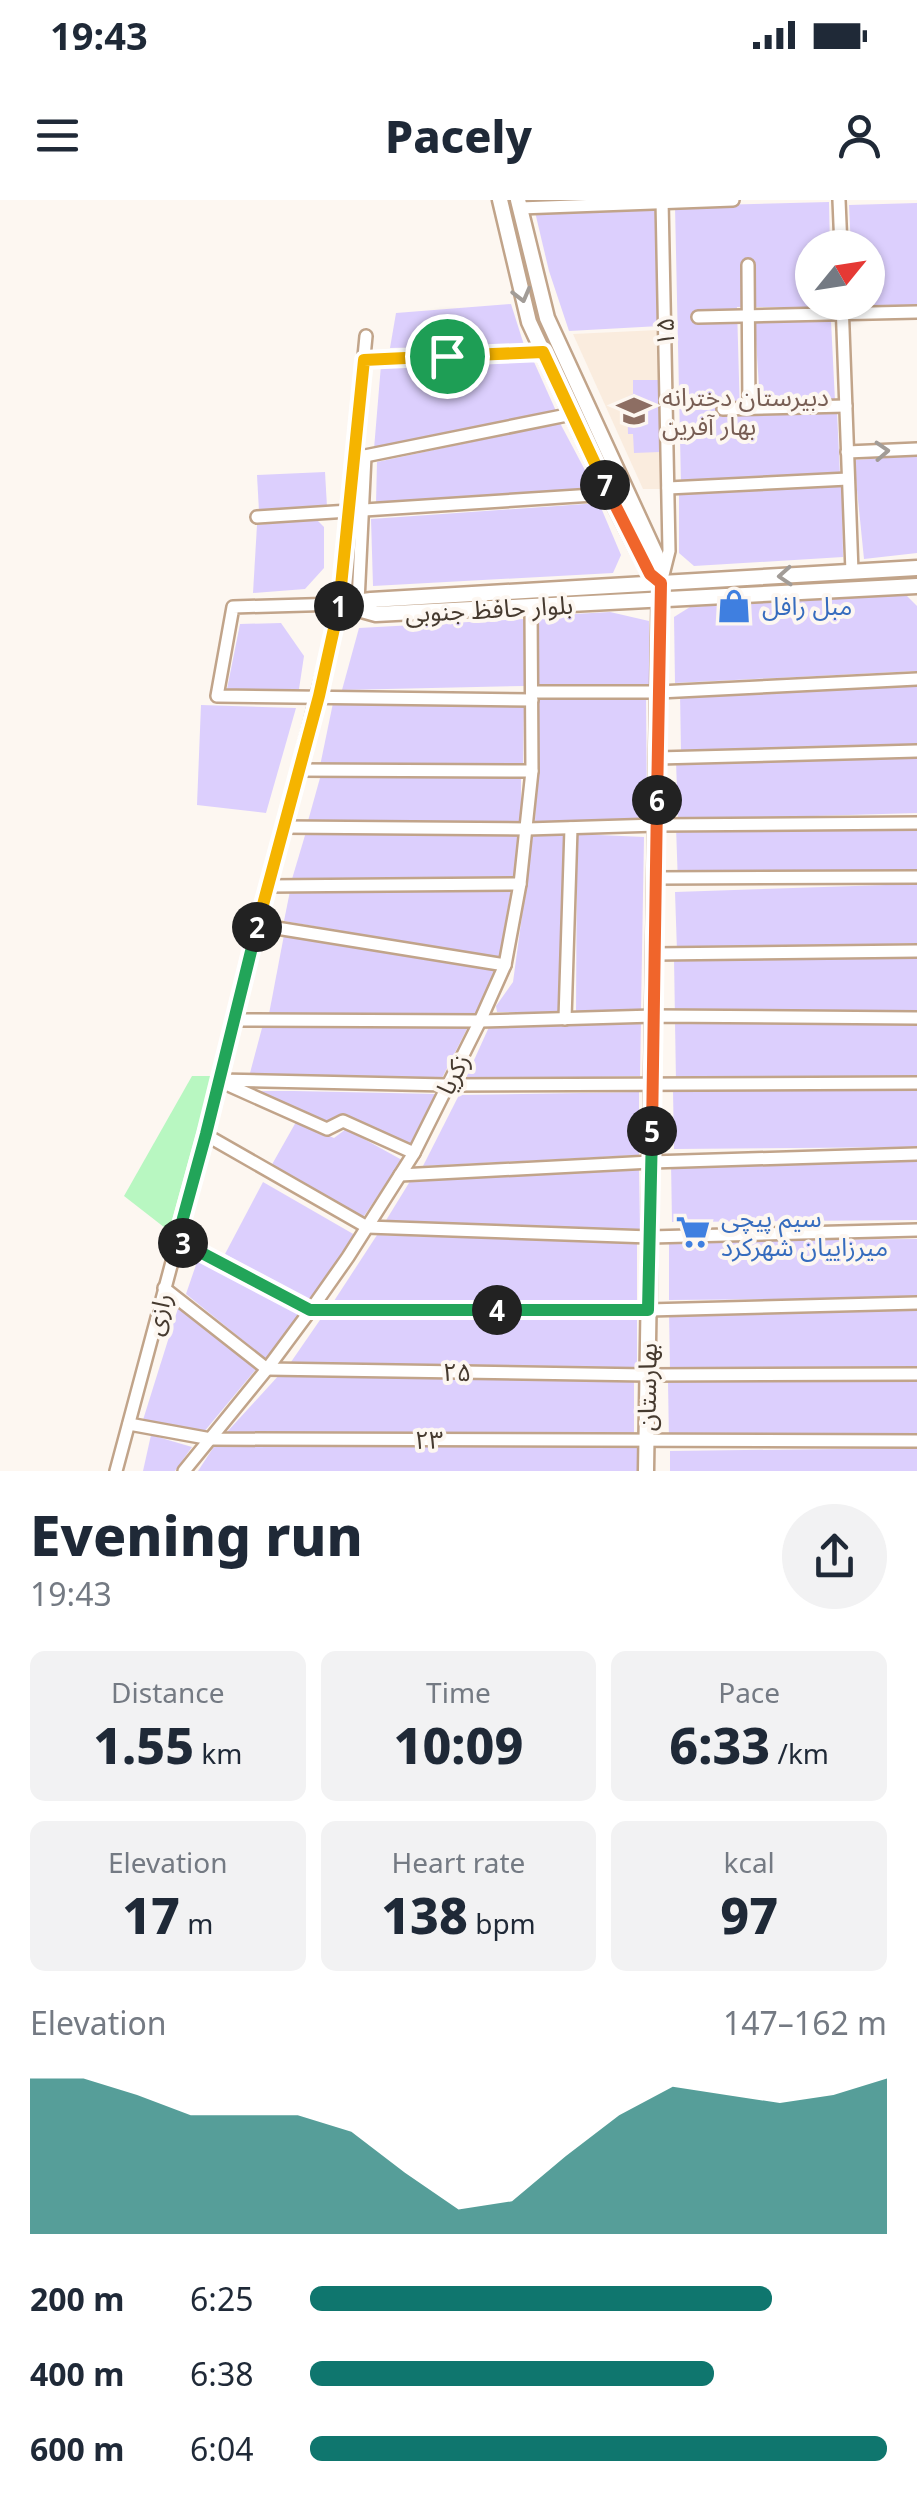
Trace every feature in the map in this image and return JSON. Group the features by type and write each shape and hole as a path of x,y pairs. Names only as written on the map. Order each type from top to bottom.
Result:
{"main road":[{"path":"500,200 529,322 610,494 650,558"},
{"path":"519,204 547,318 650,558 650,574 661,583"},
{"name":"بلوار حافظ جنوبی","path":"340,604 917,568"},
{"name":"بهارستان","path":"646,1471 661,583"},
{"name":"بلوار حافظ جنوبی","path":"340,604 376,614 917,586"}],"street":[{"path":"519,204 733,200"},
{"path":"839,200 840,230"},
{"name":"۱۵","path":"661,583 669,551 662,201"},
{"path":"748,265 749,408"},
{"path":"885,310 917,312"},
{"path":"698,317 795,312"},
{"path":"843,320 852,572"},
{"name":"رازی","path":"116,1471 340,604 355,510 366,336"},
{"path":"364,360 543,352"},
{"path":"723,409 846,406"},
{"path":"360,457 572,414"},
{"path":"847,452 917,449"},
{"path":"668,488 848,479"},
{"path":"257,516 610,494"},
{"path":"355,510 358,602"},
{"path":"340,604 233,607 217,696 532,696 917,679"},
{"name":"زکریا","path":"184,1471 310,1310 414,1153 505,965 520,884 532,771 532,606"},
{"path":"658,758 917,751"},
{"path":"298,770 532,771"},
{"path":"283,826 527,829 917,822"},
{"path":"565,1019 572,828"},
{"path":"656,878 917,877"},
{"path":"268,886 520,884"},
{"path":"258,926 505,965"},
{"path":"655,954 917,951"},
{"path":"233,1020 917,1018"},
{"path":"218,1080 447,1085 917,1083"},
{"path":"218,1080 327,1129 343,1121 414,1153"},
{"path":"206,1134 366,1227 650,1237 917,1230"},
{"path":"400,1175 917,1154"},
{"path":"177,1240 310,1310 648,1310 917,1303"},
{"path":"164,1288 267,1369"},
{"name":"۲۵","path":"267,1369 648,1375 917,1374"},
{"name":"۲۳","path":"129,1424 211,1439 917,1441"}],"shaded area":[{"name":"دبیرستان دخترانه بهار آفرین","path":"658,330 663,489 643,489 573,334"}],"green space":[{"path":"192,1076 212,1076 169,1231 124,1196"}],"building":[{"path":"829,202 830,230 795,230 795,307 737,307 740,415 837,412 840,475 681,484 675,206"},
{"path":"917,203 917,305 885,307 885,230 850,230 849,205"},
{"path":"658,208 660,326 569,331 535,212"},
{"path":"511,304 524,345 390,348 396,313"},
{"path":"831,321 835,401 760,403 755,323"},
{"path":"530,353 556,411 374,449 381,365"},
{"path":"633,380 658,380 660,452 634,453 633,434 628,434 627,397 633,394"},
{"path":"560,423 595,489 376,503 377,462"},
{"path":"917,456 917,553 864,559 854,460"},
{"path":"325,472 327,507 259,511 257,475"},
{"path":"842,486 843,557 694,566 679,553 679,493"},
{"path":"599,503 621,555 613,573 373,586 371,519"},
{"path":"315,518 324,527 324,568 305,589 253,593 257,525"},
{"path":"905,594 917,606 917,671 675,683 674,617 690,607"},
{"path":"610,612 649,621 650,688 538,686 538,616"},
{"path":"525,619 525,686 342,690 359,628"},
{"path":"281,623 304,656 299,689 227,689 240,624"},
{"path":"917,685 917,744 681,752 680,693"},
{"path":"646,696 647,821 535,823 539,697"},
{"path":"333,703 524,705 523,765 320,766"},
{"path":"201,705 296,708 266,813 197,805"},
{"path":"917,754 917,813 678,820 676,761"},
{"path":"521,777 521,822 308,821 320,778"},
{"path":"917,818 917,878 678,885 676,826"},
{"path":"306,832 520,834 514,877 292,879"},
{"path":"565,832 561,1012 497,1012 496,1006 513,982 533,834"},
{"path":"577,834 644,837 641,1010 576,1012"},
{"path":"917,884 917,943 677,951 675,892"},
{"path":"511,889 499,958 284,921 290,891"},
{"path":"284,935 495,968 478,1014 269,1014"},
{"path":"917,957 917,1016 675,1018 674,959"},
{"path":"917,1020 917,1079 676,1081 675,1022"},
{"path":"471,1021 441,1080 250,1073 262,1028"},
{"path":"641,1021 640,1076 465,1080 489,1027"},
{"path":"917,1088 917,1147 674,1149 673,1090"},
{"path":"252,1091 436,1094 412,1145 344,1114 327,1124"},
{"path":"639,1092 639,1155 423,1166 459,1095"},
{"path":"296,1122 334,1138 346,1129 402,1160 362,1219 270,1168"},
{"path":"917,1161 917,1220 672,1222 671,1163"},
{"path":"639,1168 640,1231 385,1222 412,1178"},
{"path":"263,1182 355,1235 308,1302 225,1254"},
{"path":"377,1235 637,1243 637,1306 332,1304"},
{"path":"917,1239 917,1298 669,1300 669,1241"},
{"path":"199,1256 300,1313 266,1359 186,1294"},
{"path":"179,1305 257,1368 203,1433 143,1420"},
{"path":"917,1309 917,1368 670,1370 669,1311"},
{"path":"322,1317 637,1317 637,1369 291,1362"},
{"path":"280,1374 634,1379 634,1435 226,1433"},
{"path":"917,1380 917,1439 669,1441 668,1382"},
{"path":"151,1435 192,1447 175,1471 143,1471"},
{"path":"215,1445 638,1446 637,1471 198,1471"},
{"path":"917,1448 917,1471 670,1471 670,1451"}],"place":[{"name":"دبیرستان دخترانه بهار آفرین","path":"634,411"},
{"name":"مبل رافل","path":"734,606"},
{"name":"سیم پیچی میرزاییان شهرکرد","path":"693,1232"}],"route":[{"path":"543,352 643,561 661,583 648,1310 310,1310 177,1240 340,604 364,360 447,356 543,352"}]}
